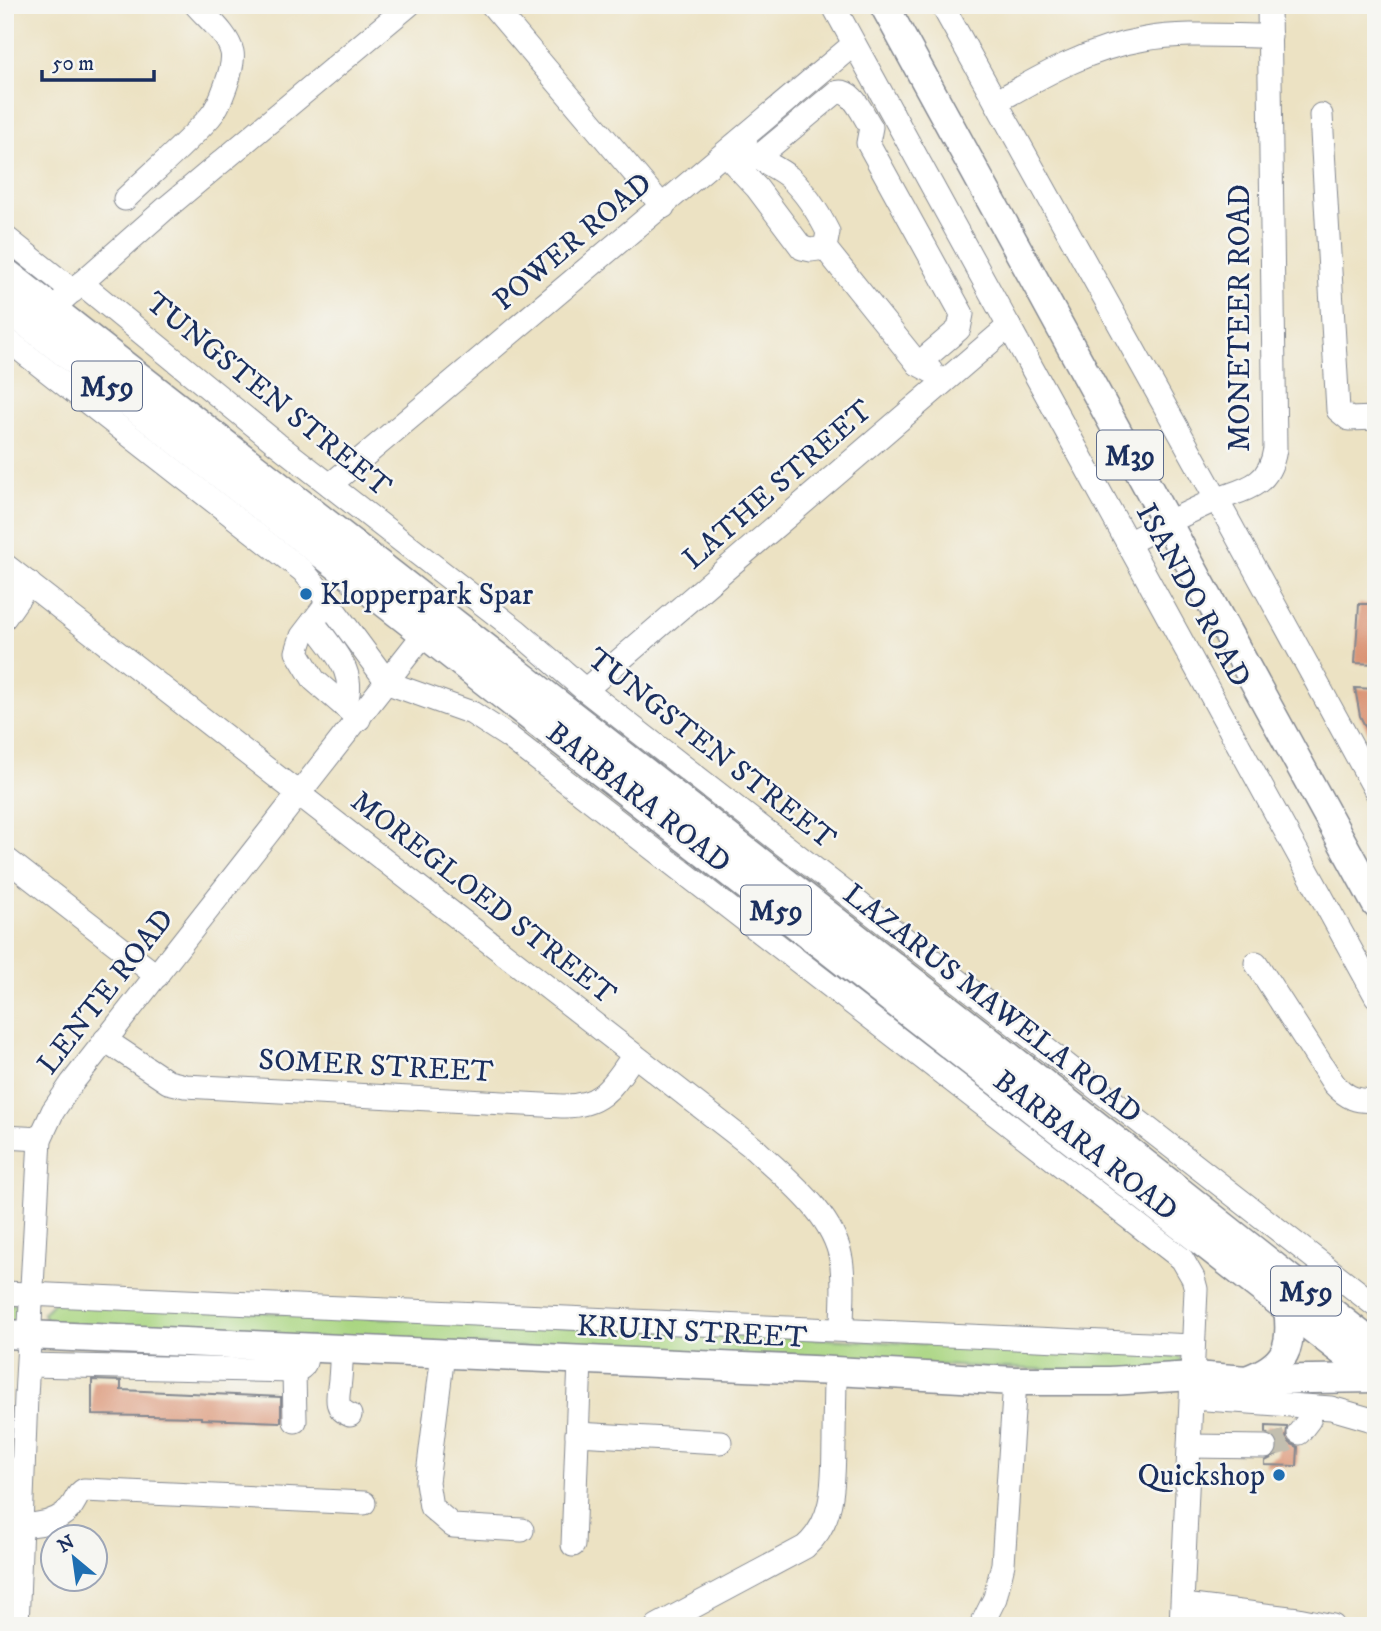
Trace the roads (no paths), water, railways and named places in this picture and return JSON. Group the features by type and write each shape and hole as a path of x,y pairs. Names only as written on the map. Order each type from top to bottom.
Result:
{"main road":[{"name":"ISANDO ROAD","path":"884,5 1376,904"},
{"name":"LAZARUS MAWELA ROAD","path":"5,272 44,319 424,634 1376,1378"},
{"name":"LAZARUS MAWELA ROAD","path":"5,306 44,319 373,559 1376,1347"},
{"path":"373,559 418,614 424,634"},
{"path":"1247,1380 1270,1369 1283,1355 1290,1331 1288,1309"},
{"name":"KRUIN STREET","path":"18,1335 209,1356 301,1359 342,1349 1015,1381 1110,1381 1193,1387 1247,1380 1376,1378"}],"street":[{"path":"125,199 212,114 229,77 233,63 228,42 196,5"},
{"path":"44,319 165,209 409,5"},
{"path":"492,5 663,207"},
{"name":"ISANDO ROAD","path":"833,5 1376,996"},
{"path":"942,5 1376,791"},
{"name":"MONETEER ROAD","path":"1128,543 1217,499 1247,489 1268,472 1275,449 1269,5"},
{"path":"996,102 1053,70 1124,43 1147,38 1206,35 1270,36"},
{"name":"POWER ROAD","path":"330,485 854,44"},
{"path":"757,158 835,93 841,91 850,94 871,127 868,143 962,314 960,329 918,364"},
{"path":"1321,115 1338,410 1349,419 1376,418"},
{"path":"732,148 757,158 787,176 803,192 828,232 825,248 918,364 931,371 942,384"},
{"path":"732,148 752,181 802,248 825,248"},
{"name":"TUNGSTEN STREET","path":"5,237 77,287 516,630 585,690 1376,1306"},
{"name":"LATHE STREET","path":"585,690 1009,326"},
{"path":"5,338 295,564 312,580 388,683"},
{"name":"MOREGLOED STREET","path":"5,565 755,1149 820,1215 832,1231 841,1260 842,1329"},
{"path":"5,617 29,583"},
{"path":"328,602 302,636 297,652 314,680 351,713"},
{"path":"313,622 348,676 351,713"},
{"name":"LENTE ROAD","path":"17,1626 14,1525 29,1365 18,1335 33,1295 40,1139 52,1111 300,794 351,713 388,683 424,634"},
{"name":"BARBARA ROAD","path":"388,683 472,713 509,737 1182,1259 1196,1289 1182,1615"},
{"path":"5,858 157,976"},
{"path":"1256,963 1334,1084 1355,1100 1376,1100"},
{"name":"SOMER STREET","path":"105,1040 168,1082 185,1086 562,1106 583,1106 605,1094 634,1055"},
{"path":"5,1137 40,1139"},
{"name":"KRUIN STREET","path":"5,1293 1193,1346"},
{"path":"342,1349 338,1407 350,1415"},
{"path":"443,1354 426,1482 431,1507 453,1526 522,1530"},
{"path":"29,1365 209,1356"},
{"path":"295,1421 301,1359"},
{"path":"573,1545 580,1360"},
{"path":"657,1626 805,1548 820,1531 828,1514 833,1487 835,1371"},
{"path":"981,1626 995,1598 1003,1564 1015,1381"},
{"path":"1193,1387 1331,1408 1376,1421"},
{"path":"1298,1433 1307,1424 1312,1407"},
{"path":"577,1434 720,1442"},
{"path":"1190,1446 1265,1447"},
{"path":"14,1525 56,1520 69,1510 78,1493 84,1490 364,1503"},
{"path":"1182,1615 1298,1619 1333,1626"}],"tunnel":[{"path":"1265,1447 1286,1441 1299,1433"}],"place":[{"name":"Klopperpark Spar","path":"306,594"},
{"name":"Quickshop","path":"1279,1475"}]}
